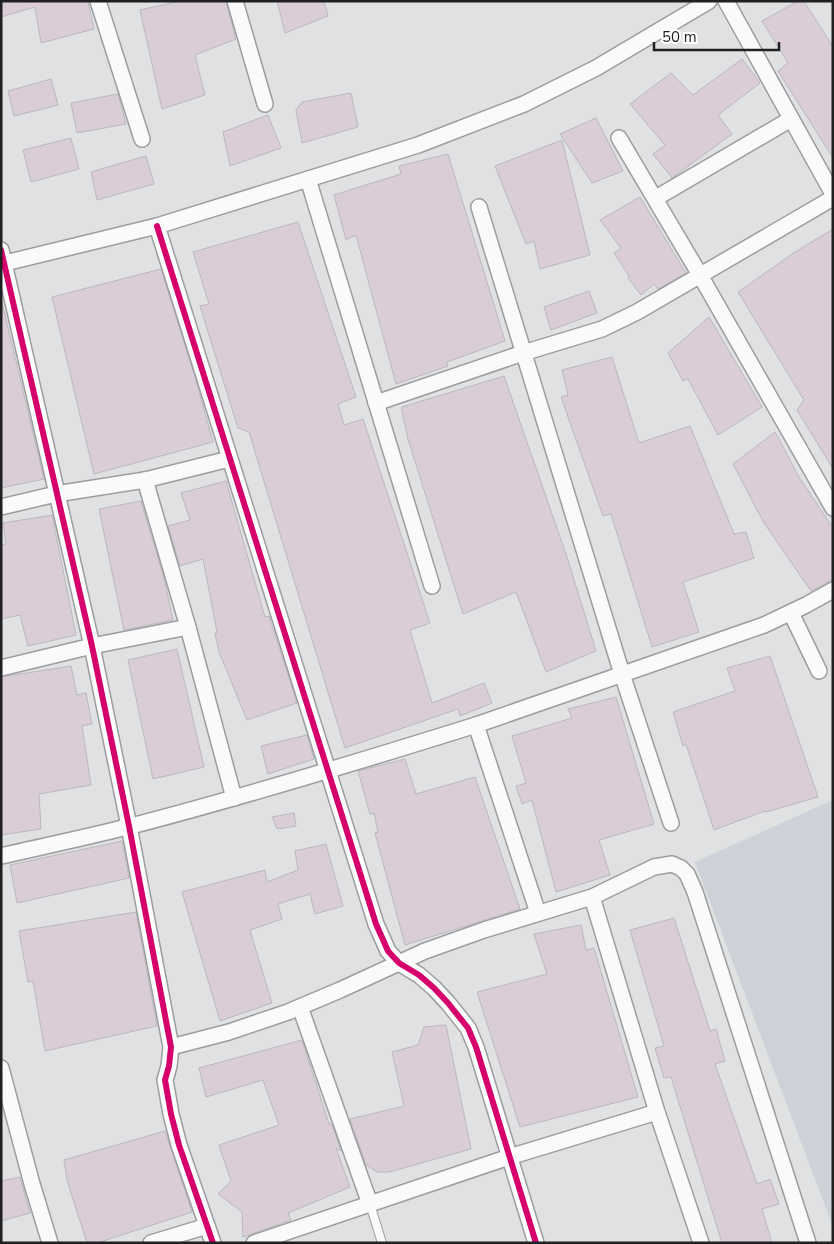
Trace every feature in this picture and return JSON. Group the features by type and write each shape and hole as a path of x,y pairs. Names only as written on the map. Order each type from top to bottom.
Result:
{"street":[{"path":"98,1 142,139"},
{"path":"235,1 265,104"},
{"path":"214,1243 179,1145 169,1105 165,1080 171,1047 129,826 92,646 2,259 157,226 418,145 524,104 596,68 709,1"},
{"path":"726,1 833,194"},
{"path":"656,198 791,119"},
{"path":"619,138 656,198 833,508"},
{"path":"308,179 432,586"},
{"path":"376,403 523,353 602,329 637,312 833,198"},
{"path":"479,207 622,674 671,823"},
{"path":"157,226 376,924 388,951 399,964 419,975 434,988 461,1017 468,1028 476,1047 536,1243"},
{"path":"1,507 56,494 145,480 229,459"},
{"path":"145,480 188,627 234,798"},
{"path":"1,856 129,826 329,772 476,726 764,625 791,613 833,590"},
{"path":"791,613 820,671"},
{"path":"1,668 92,646 188,627"},
{"path":"476,726 538,913"},
{"path":"171,1047 229,1032 300,1007 425,951 462,937 592,897 654,867 672,864 681,868 687,874 695,892 808,1243"},
{"path":"592,897 657,1112 701,1243"},
{"path":"300,1007 370,1204"},
{"path":"1,1068 29,1175 50,1243"},
{"path":"254,1243 510,1157 657,1112"},
{"path":"151,1243 208,1226"}],"lane":[{"path":"370,1204 382,1243"}],"shaded area":[{"path":"833,800 833,1224 832,1224 695,862"}],"building":[{"path":"1,1 88,1 94,29 41,43 35,7 1,17"},
{"path":"180,1 226,1 236,39 195,55 205,95 162,109 140,10"},
{"path":"277,1 324,1 328,16 285,33"},
{"path":"798,1 804,1 833,47 833,158 778,71 788,63 762,21"},
{"path":"742,59 760,83 718,115 732,134 672,178 653,154 665,145 630,104 671,73 693,95"},
{"path":"51,79 58,105 14,116 8,91"},
{"path":"351,93 358,127 302,143 296,110 302,102"},
{"path":"118,94 126,124 77,133 71,103"},
{"path":"268,115 281,148 230,166 223,132"},
{"path":"596,118 623,171 592,183 560,134"},
{"path":"71,138 79,169 31,182 23,150"},
{"path":"562,140 590,255 540,269 534,241 526,244 495,166"},
{"path":"448,154 505,341 447,362 448,366 396,384 356,235 346,240 334,195 401,174 399,166"},
{"path":"146,156 154,184 97,200 91,172"},
{"path":"640,197 686,273 658,289 654,284 641,295 628,278 629,276 614,253 621,248 600,220"},
{"path":"298,222 356,397 338,404 344,425 363,419 430,623 410,630 432,703 484,683 492,703 460,716 458,709 345,748 249,432 238,428 200,306 209,304 193,252"},
{"path":"833,229 833,469 797,410 804,400 738,292 795,252"},
{"path":"161,269 213,442 94,474 52,297"},
{"path":"589,291 597,313 551,330 544,307"},
{"path":"1,298 44,479 1,488"},
{"path":"709,317 762,407 718,435 688,379 683,381 668,353"},
{"path":"612,357 639,443 690,426 734,534 746,532 754,558 683,582 699,632 652,647 611,514 603,516 561,397 568,395 562,370"},
{"path":"504,376 567,557 596,651 546,672 516,592 463,614 408,439 402,412 402,407"},
{"path":"775,432 799,477 833,528 833,579 811,591 764,523 733,464"},
{"path":"226,481 265,617 269,616 297,703 247,720 219,652 203,559 180,566 168,526 190,520 181,493"},
{"path":"141,501 164,578 173,620 124,630 99,509"},
{"path":"52,515 76,635 28,646 20,615 1,619 1,545 6,544 3,523"},
{"path":"177,649 204,767 153,779 128,660"},
{"path":"770,656 818,797 765,811 714,830 686,744 683,746 673,712 735,691 727,668"},
{"path":"71,666 77,695 86,693 92,724 82,726 91,785 39,794 41,829 1,835 1,677"},
{"path":"616,697 654,824 599,840 610,875 556,892 532,800 522,804 516,786 526,783 512,736 572,718 568,709"},
{"path":"307,735 314,759 268,774 261,746"},
{"path":"405,759 416,794 475,777 520,909 405,945 375,833 378,832 374,813 370,814 358,771"},
{"path":"294,813 296,826 277,829 272,817"},
{"path":"122,841 129,878 17,903 10,865"},
{"path":"326,844 343,906 315,914 310,894 278,904 282,919 250,930 272,1003 220,1021 182,892 265,870 267,882 298,870 295,851"},
{"path":"136,912 157,1026 45,1051 33,981 28,982 19,931"},
{"path":"674,918 710,1031 716,1029 725,1061 715,1064 757,1184 770,1179 779,1204 762,1209 772,1243 722,1243 671,1077 664,1078 655,1048 664,1046 630,930"},
{"path":"581,925 586,950 594,948 638,1097 520,1127 477,992 547,974 534,934"},
{"path":"446,1025 471,1149 389,1172 378,1172 366,1165 350,1119 404,1106 392,1052 418,1045 424,1027"},
{"path":"302,1040 329,1124 332,1124 341,1151 336,1148 350,1187 288,1213 291,1220 243,1237 242,1212 218,1194 231,1181 219,1145 279,1125 263,1080 206,1097 199,1068"},
{"path":"165,1131 192,1212 97,1243 87,1243 67,1180 64,1160"},
{"path":"20,1177 30,1213 1,1221 1,1181"}],"cycle path":[{"path":"157,226 376,924 388,951 399,963 419,975 434,988 468,1028 476,1047 536,1243"},
{"path":"1,250 92,646 129,826 171,1047 165,1080 171,1114 179,1145 213,1243"}]}
